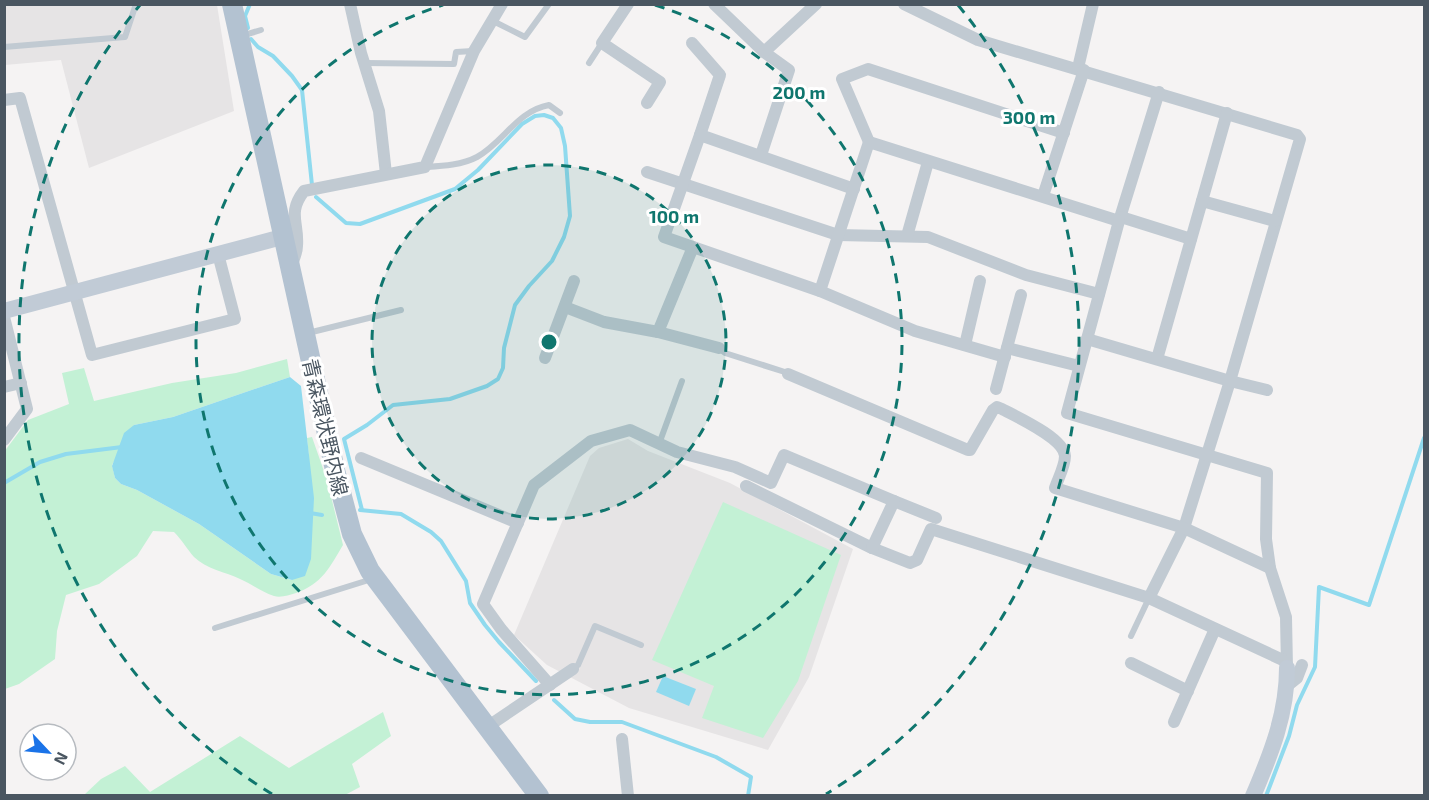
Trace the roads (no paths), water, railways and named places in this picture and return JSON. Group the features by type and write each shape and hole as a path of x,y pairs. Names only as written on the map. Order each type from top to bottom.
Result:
{"main road":[{"name":"青森環状野内線","path":"232,4 282,237 335,470 352,534 375,578 539,795"}],"street":[{"path":"350,4 364,63 379,111 386,174"},
{"path":"290,271 297,246 293,212 304,191 425,167 474,51 502,4"},
{"path":"628,4 602,43 660,82 647,103"},
{"path":"714,4 764,52 789,70 761,155"},
{"path":"764,52 816,4"},
{"path":"904,4 978,40 1159,92 1297,135 1300,139 1230,381 1184,528 1149,598"},
{"path":"1042,196 1064,133 1081,69 1093,4"},
{"path":"692,43 720,75 664,237 820,291 915,331 965,345 1079,366"},
{"path":"820,291 869,142 842,79 868,69 1064,133"},
{"path":"1159,92 1120,219 1067,413 1267,473 1266,539 1270,568 1286,618 1291,665 1277,736 1253,795"},
{"path":"4,100 20,98 92,355 235,319 218,254"},
{"path":"1157,359 1227,113"},
{"path":"700,135 854,189"},
{"path":"869,142 928,162 1191,239"},
{"path":"907,236 928,162"},
{"path":"647,172 838,235 928,237 1026,275 1099,294"},
{"path":"1202,201 1275,221"},
{"path":"4,311 282,237"},
{"path":"658,332 693,247"},
{"path":"545,358 574,281"},
{"path":"965,345 980,281"},
{"path":"996,389 1021,294"},
{"path":"565,307 604,322 658,332 719,348"},
{"path":"4,317 27,409 4,440"},
{"path":"1087,339 1267,390"},
{"path":"788,374 968,450 993,410 997,407 1002,409 1048,435 1064,451 1065,460 1055,488 1184,528 1270,568"},
{"path":"4,387 21,383"},
{"path":"550,685 501,629 483,604 534,485 591,441 630,430 677,452 735,467 771,483 784,455 936,518"},
{"path":"361,458 518,523"},
{"path":"746,486 872,548 910,562 917,560 931,529 1149,598 1291,665"},
{"path":"872,548 894,501"},
{"path":"1174,722 1215,629"},
{"path":"1131,663 1188,691"},
{"path":"487,727 573,669"},
{"path":"622,739 628,795"}],"lane":[{"path":"4,47 125,37 136,4"},
{"path":"491,20 525,37 549,4"},
{"path":"239,37 261,30"},
{"path":"589,63 602,43"},
{"path":"364,63 454,64 456,52 474,51"},
{"path":"425,167 463,163 479,156 526,114 541,107 549,105 560,113"},
{"path":"304,334 401,310"},
{"path":"719,348 725,353 788,374"},
{"path":"659,444 682,381"},
{"path":"215,628 375,578"},
{"path":"1131,636 1149,598"},
{"path":"573,669 578,665 595,626 640,645"}],"water":[{"path":"290,377 301,386 314,498 311,559 305,576 292,580 271,574 199,524 137,490 121,484 115,478 112,466 124,433 134,425 173,417"},
{"path":"663,676 696,689 689,706 656,692"}],"waterway":[{"path":"248,28 245,16 250,4"},
{"path":"251,39 258,47 273,56 302,90 312,185"},
{"path":"316,197 346,223 360,224 455,189 478,170 522,124 535,116 544,115 553,118 561,128 565,146 570,216 564,237 552,261 515,305 504,348 503,368 498,379 487,386 450,399 393,405 344,439 362,510"},
{"path":"1266,796 1289,736 1297,705 1315,667 1319,587 1369,605 1424,438"},
{"path":"4,483 40,462 66,454 122,447"},
{"path":"360,510 401,514 431,532 441,541 466,581 470,603 499,642 536,681"},
{"path":"310,513 322,515"},
{"path":"554,700 575,719 590,722 622,722 716,757 751,777 748,796"}]}
